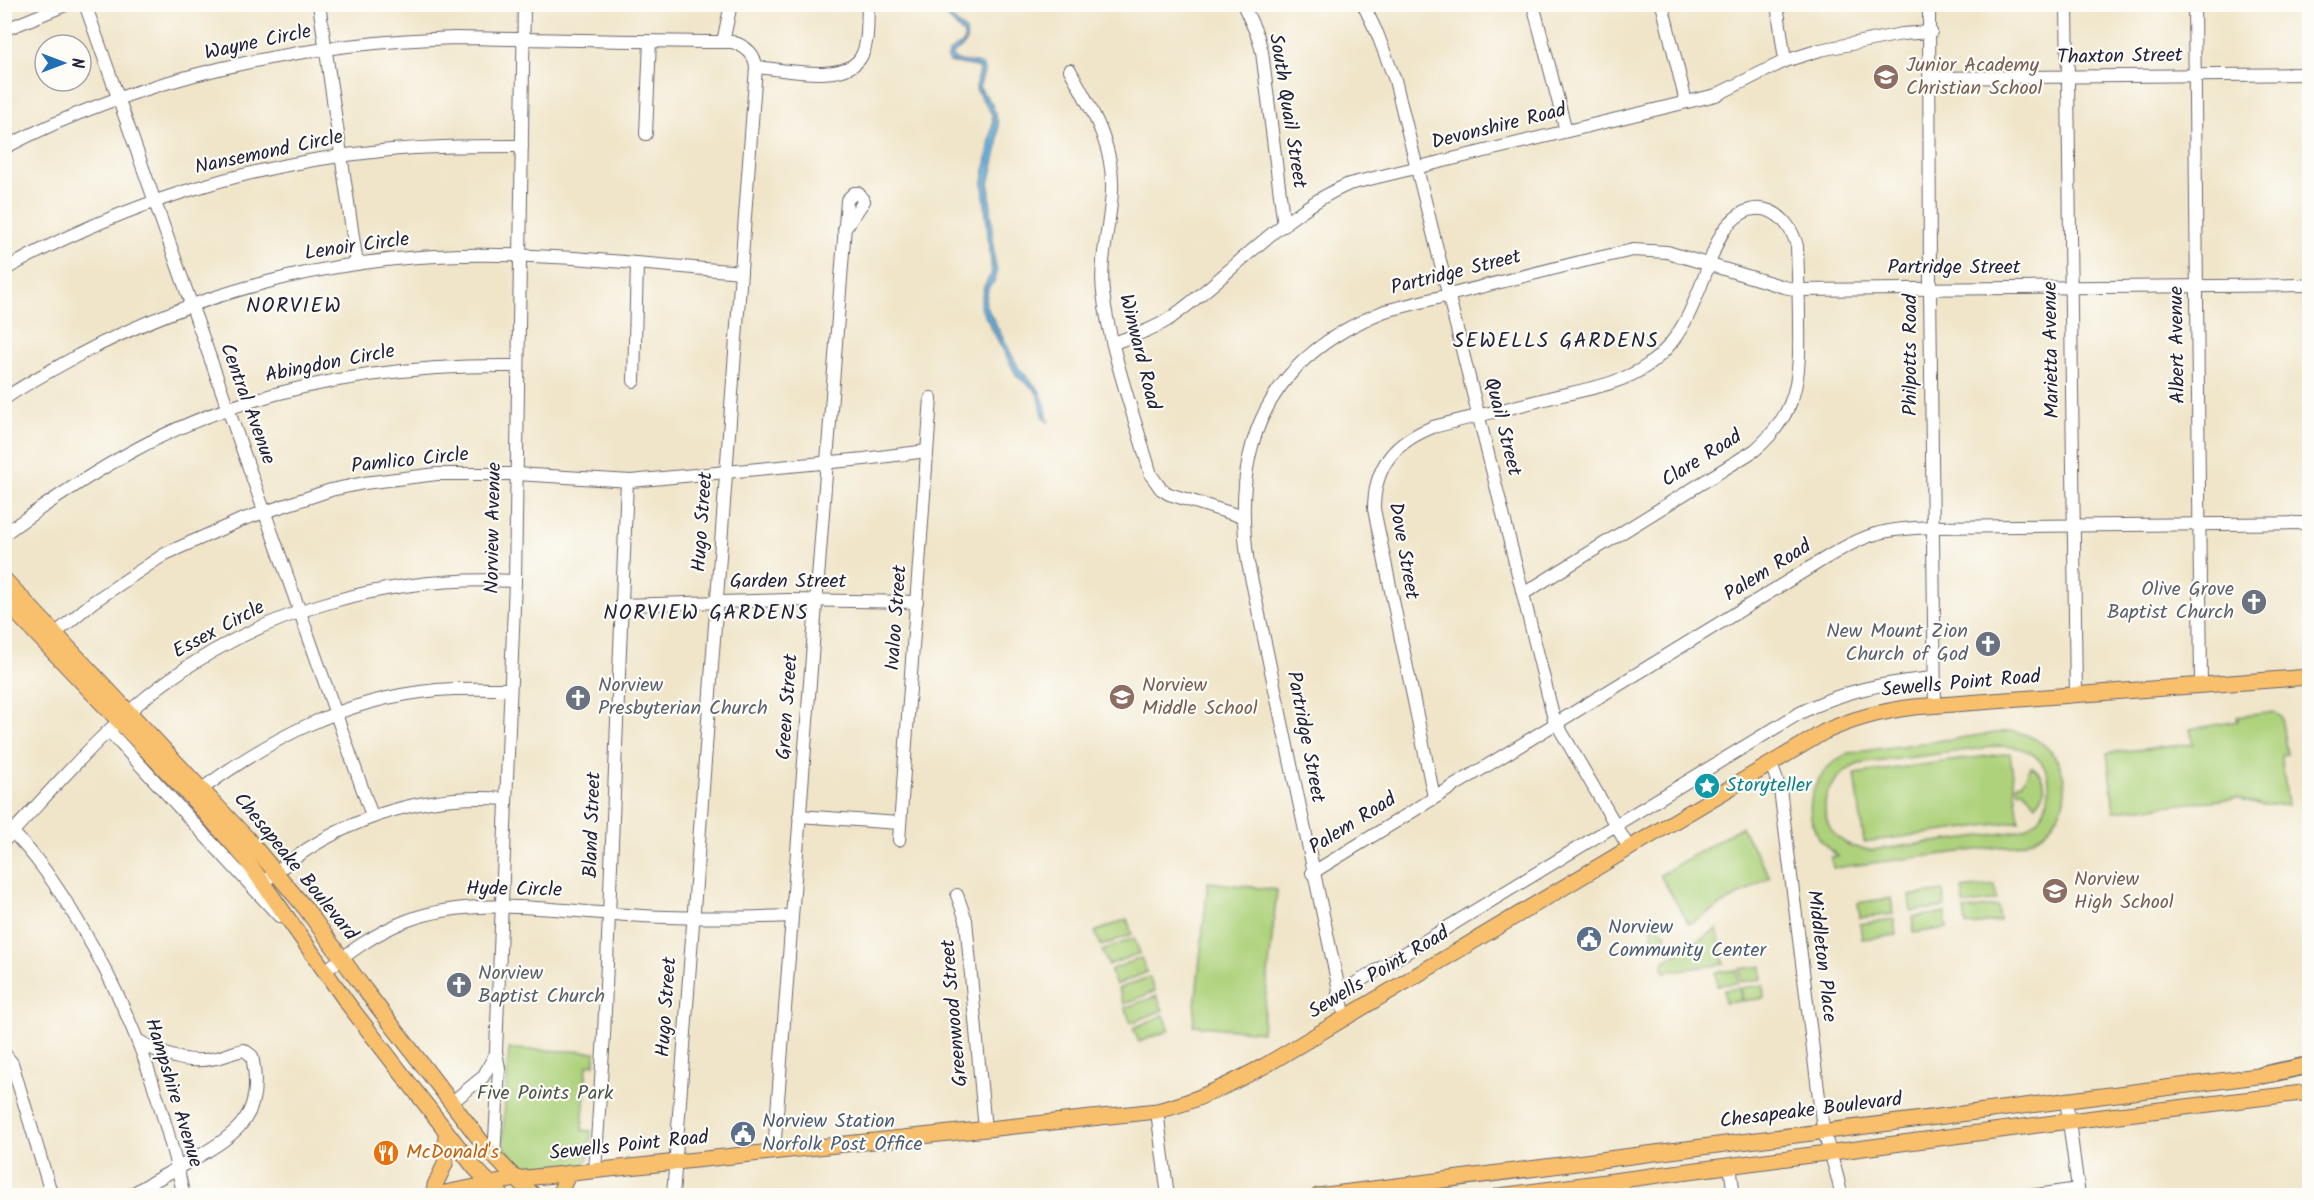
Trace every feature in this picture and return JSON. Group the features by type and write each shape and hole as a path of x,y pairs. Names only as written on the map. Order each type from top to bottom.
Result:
{"highway":[{"path":"2263,1075 2310,1065"}],"main road":[{"name":"Chesapeake Boulevard","path":"4,579 120,721 197,793 276,872 494,1158 535,1196"},
{"name":"Chesapeake Boulevard","path":"4,600 50,638"},
{"name":"Sewells Point Road","path":"432,1195 497,1192 516,1179 1157,1111 1202,1098 1228,1086 1824,732 1848,720 1887,710 1935,705 2310,677"},
{"name":"Chesapeake Boulevard","path":"197,793 264,882 324,971 446,1133 497,1192"},
{"name":"Chesapeake Boulevard","path":"1318,1196 2066,1099 2310,1070"},
{"path":"1499,1196 1559,1192 1621,1180 1730,1165 2310,1092"},
{"path":"432,1195 446,1164 446,1133"},
{"path":"558,1196 569,1173"},
{"path":"516,1179 524,1196"}],"street":[{"path":"4,30 68,4"},
{"name":"Central Avenue","path":"85,4 372,816"},
{"path":"319,4 357,264"},
{"name":"Norview Avenue","path":"494,1158 499,1068 496,1052 501,907 515,581 524,4"},
{"path":"723,42 731,4"},
{"path":"756,67 838,73 846,70 860,60 865,45 868,4"},
{"name":"South Quail Street","path":"1243,4 1258,37 1262,52 1284,226"},
{"name":"Quail Street","path":"1363,4 1395,80 1556,723 1629,848"},
{"path":"1533,4 1566,131"},
{"path":"1662,4 1686,102"},
{"path":"1777,4 1785,61"},
{"name":"Philpotts Road","path":"1929,4 1935,705"},
{"name":"Marietta Avenue","path":"2067,4 2076,696"},
{"name":"Albert Avenue","path":"2194,4 2202,685"},
{"name":"Devonshire Road","path":"1114,343 1168,320 1284,226 1334,191 1349,184 1686,102 1730,89 1785,61 1820,50 1875,39 1931,32"},
{"name":"Wayne Circle","path":"4,148 119,100 193,77 325,49 408,40 458,38 732,42 744,47 753,56 756,67"},
{"path":"646,134 650,41"},
{"name":"Hugo Street","path":"673,1196 756,67"},
{"name":"Winward Road","path":"1070,70 1098,123 1110,160 1112,191 1102,273 1107,316 1154,480 1169,494 1243,517"},
{"name":"Thaxton Street","path":"1931,78 2310,74"},
{"name":"Nansemond Circle","path":"4,270 90,227 155,202 238,176 340,156 406,148 522,146"},
{"name":"Clare Road","path":"1523,594 1755,450 1771,436 1788,410 1798,381 1800,363 1797,246 1794,235 1783,218 1764,210 1745,212 1729,224 1723,232 1709,264"},
{"name":"Green Street","path":"774,1152 844,230"},
{"name":"Partridge Street","path":"1345,1018 1312,873 1248,563 1243,517 1246,474 1257,431 1276,393 1295,370 1321,345 1361,320 1385,311 1634,250 1667,252 1799,290 2310,285"},
{"name":"Lenoir Circle","path":"4,399 56,367 108,340 191,305 266,282 357,264 461,255 520,255 741,272"},
{"path":"634,381 637,264"},
{"name":"Dove Street","path":"1434,797 1374,509 1374,496 1382,467 1407,439 1434,427 1618,381 1648,365 1662,354 1681,329 1709,264"},
{"name":"Abingdon Circle","path":"4,534 84,479 134,451 229,409 272,394 355,376 439,366 518,366"},
{"name":"Ivaloo Street","path":"899,840 931,398"},
{"name":"Pamlico Circle","path":"50,638 93,602 165,555 205,535 266,511 331,490 437,474 517,474 627,481 726,474 927,451"},
{"name":"Bland Street","path":"595,1171 609,914 627,481"},
{"name":"Palem Road","path":"1312,873 1849,544 1880,531 1933,526 2310,523"},
{"name":"Essex Circle","path":"7,832 120,721 164,684 217,649 268,624 360,594 443,581 515,581"},
{"name":"Garden Street","path":"622,605 816,601 917,602"},
{"name":"Sewells Point Road","path":"1338,994 1818,704 1867,687 1934,678"},
{"path":"197,793 253,752 336,713 375,701 435,691 510,689"},
{"path":"120,721 308,947"},
{"name":"Middleton Place","path":"1771,764 1780,789 1823,1131 1837,1169 1841,1196"},
{"path":"264,882 307,849 372,816 434,801 506,799"},
{"path":"800,816 899,823"},
{"name":"Hampshire Avenue","path":"7,832 52,881 106,967 139,1041 159,1100 184,1196"},
{"name":"Greenwood Street","path":"957,895 966,920 985,1130"},
{"name":"Hyde Circle","path":"324,971 368,939 407,921 459,908 501,907 693,919 792,916"},
{"path":"129,1196 227,1140 247,1117 252,1105 255,1082 252,1056 249,1053 240,1050 215,1059 189,1060 168,1055 139,1041"},
{"name":"Norview Avenue","path":"451,1103 483,1077 496,1052"},
{"path":"4,1053 12,1063 52,1196"},
{"path":"2030,1196 2078,1192 2066,1099"},
{"path":"1157,1111 1168,1196"},
{"path":"1730,1165 1734,1196"},
{"path":"1621,1180 1623,1196"}],"green space":[{"path":"2274,712 2281,717 2287,754 2281,755 2288,805 2262,805 2238,798 2114,811 2107,753 2193,744 2190,729 2238,721 2237,717"},
{"path":"2011,731 2034,738 2050,751 2061,768 2065,786 2062,805 2054,822 2038,836 2016,845 1833,868 1831,857 1838,856 1824,844 1815,831 1811,816 1811,801 1815,787 1823,774 1834,762 1849,753","holes":["2000,746 2020,748 2031,753 2045,769 2048,779 2048,799 2039,818 2027,828 2013,832 1871,850 1853,846 1839,838 1830,827 1825,813 1826,799 1832,785 1843,773 1859,764"]},
{"path":"2010,753 2019,821 1864,842 1855,774"},
{"path":"2031,766 2040,774 2044,784 2043,794 2036,805 2024,790 2018,791 2017,784 2023,782"},
{"path":"1741,827 1770,877 1689,924 1660,875"},
{"path":"1208,882 1277,890 1262,1032 1193,1025"},
{"path":"1995,885 1997,900 1964,905 1962,889"},
{"path":"1943,891 1945,907 1911,911 1909,896"},
{"path":"1891,898 1893,914 1860,918 1858,903"},
{"path":"1998,906 2000,921 1966,926 1964,910"},
{"path":"1945,913 1947,928 1914,933 1912,917"},
{"path":"1127,919 1132,934 1101,946 1095,932"},
{"path":"1894,919 1896,935 1862,939 1860,924"},
{"path":"1652,920 1660,923 1659,929 1666,934 1666,940 1671,942 1670,949 1665,949 1663,944 1655,945 1651,941 1653,931 1649,925"},
{"path":"1717,929 1724,964 1664,972 1663,962"},
{"path":"1134,938 1140,953 1108,965 1102,951"},
{"path":"1141,958 1147,972 1116,985 1110,970"},
{"path":"1761,966 1762,979 1741,982 1740,969"},
{"path":"1737,970 1738,983 1717,985 1716,972"},
{"path":"1149,977 1155,991 1124,1004 1118,989"},
{"path":"1763,985 1764,998 1743,1001 1741,988"},
{"path":"1739,988 1741,1001 1725,1003 1724,990"},
{"path":"1157,996 1163,1010 1131,1023 1125,1008"},
{"path":"1164,1015 1170,1030 1139,1042 1133,1028"},
{"name":"Five Points Park","path":"509,1049 595,1052 595,1064 587,1065 582,1130 591,1131 590,1151 587,1161 582,1165 524,1167 502,1144"}],"water":[{"path":"942,5 946,5 951,18 966,31 964,45 952,54 952,57 959,61 983,66 984,72 979,87 992,104 998,123 998,146 989,183 997,273 988,288 985,304 1019,369 1039,390 1045,404 1048,422 1044,418 1038,395 1017,376 980,306 984,287 992,273 983,183 993,123 992,114 976,89 979,69 950,62 948,58 949,52 964,43 964,35 949,19"}],"place":[{"name":"Junior Academy Christian School","path":"1886,77"},
{"name":"Olive Grove Baptist Church","path":"2254,602"},
{"name":"New Mount Zion Church of God","path":"1988,644"},
{"name":"Norview Middle School","path":"1122,697"},
{"name":"Norview Presbyterian Church","path":"578,698"},
{"name":"Storyteller","path":"1707,786"},
{"name":"Norview High School","path":"2055,891"},
{"name":"Norview Community Center","path":"1589,939"},
{"name":"Norview Baptist Church","path":"459,985"},
{"name":"Norview Station Norfolk Post Office","path":"743,1134"},
{"name":"McDonald's","path":"386,1153"}],"district":[{"name":"NORVIEW","path":"294,306"},
{"name":"SEWELLS GARDENS","path":"1556,341"},
{"name":"NORVIEW GARDENS","path":"706,613"}]}
